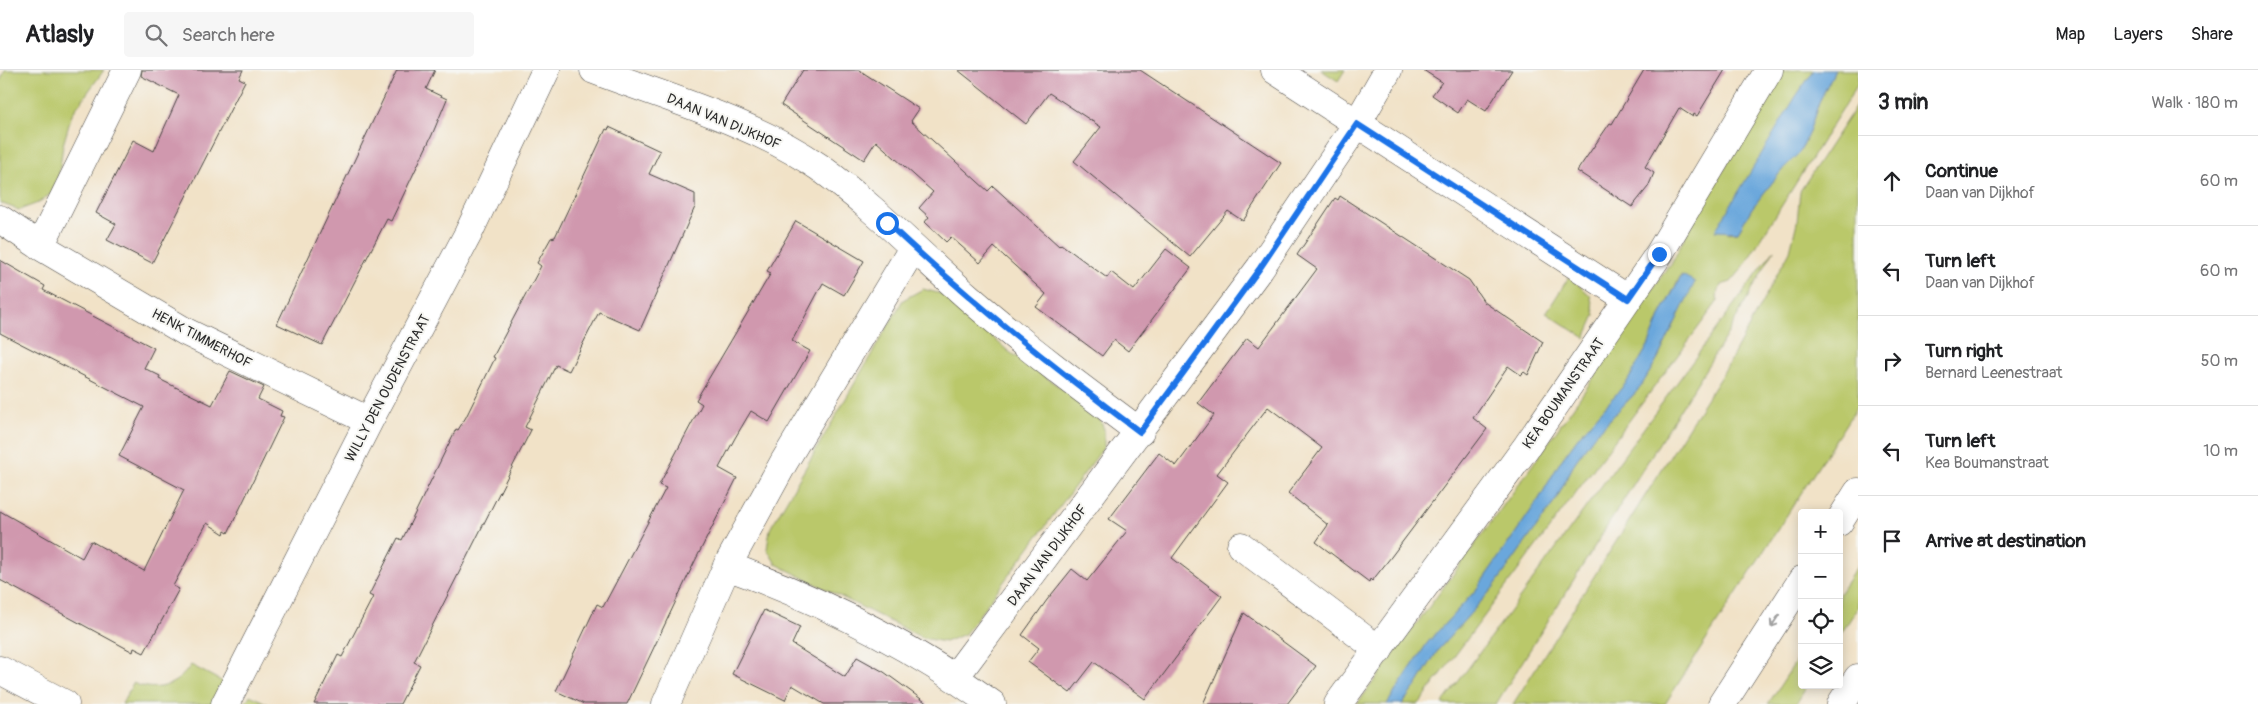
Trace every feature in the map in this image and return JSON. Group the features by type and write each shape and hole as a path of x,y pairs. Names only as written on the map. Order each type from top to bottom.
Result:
{"main road":[{"path":"40,246 127,70"},
{"name":"WILLY DEN OUDENSTRAAT","path":"225,704 369,421 468,234 546,70"},
{"name":"DAAN VAN DIJKHOF","path":"594,70 738,124 777,142 818,167 1021,341 1140,432"},
{"path":"1275,70 1628,299"},
{"name":"DAAN VAN DIJKHOF","path":"955,677 1140,432 1260,268 1357,124 1388,70"},
{"name":"KEA BOUMANSTRAAT","path":"1338,704 1527,446 1659,254 1769,70"},
{"name":"HENK TIMMERHOF","path":"0,219 40,246 186,332 369,421"},
{"path":"666,704 727,566 784,462 913,248"},
{"path":"1843,516 1858,492"},
{"path":"1241,546 1379,650"},
{"path":"727,566 811,600 895,642 955,677 992,704"},
{"path":"1722,704 1798,586"},
{"path":"0,670 65,704"},
{"path":"1841,704 1858,678"}],"green space":[{"path":"5,70 104,70 72,114 63,145 59,174 52,193 38,203 19,210 0,203 0,82"},
{"path":"1321,70 1345,70 1338,81"},
{"path":"1782,70 1814,70 1795,98 1727,233 1738,232 1752,208 1783,169 1800,152 1819,102 1835,70 1858,70 1858,84 1742,269 1731,282 1721,285 1717,296 1718,301 1419,704 1402,704 1416,686 1438,650 1493,588 1556,500 1575,462 1594,436 1640,388 1658,358 1694,282 1681,275 1661,314 1649,344 1627,382 1579,436 1560,462 1539,499 1476,590 1428,642 1387,704 1357,704 1516,488 1594,378 1668,266 1671,265 1687,232"},
{"path":"1858,103 1858,405 1665,704 1513,704 1728,365 1790,251 1797,222 1800,191"},
{"path":"1774,250 1728,333 1496,704 1442,704"},
{"path":"1569,277 1590,295 1595,315 1585,338 1546,313"},
{"path":"923,289 945,295 1008,351 1097,413 1104,429 1104,447 965,634 945,642 923,638 776,564 767,549 770,529 903,300"},
{"path":"1858,565 1858,607 1843,631 1843,599 1843,588"},
{"path":"1798,658 1798,689 1805,689 1796,704 1768,704"},
{"path":"191,665 223,682 212,704 122,704 133,683 150,687 166,686 179,678"},
{"path":"250,695 268,704 245,704"}],"water":[{"path":"1814,70 1835,70 1819,102 1800,152 1783,169 1752,208 1738,232 1715,231 1795,98"},
{"path":"1682,275 1695,282 1658,358 1640,388 1594,436 1575,462 1556,500 1493,588 1438,650 1416,686 1402,704 1387,704 1428,642 1476,590 1539,499 1560,462 1579,436 1627,382 1649,344 1661,314"}],"building":[{"path":"142,70 243,70 239,78 245,81 152,263 107,240 116,224 96,213 133,140 154,151 179,95 141,76"},
{"path":"397,70 435,70 426,89 447,99 391,221 387,219 322,345 277,324"},
{"path":"803,70 859,70 919,109 911,121 988,191 993,186 1059,246 1061,244 1107,278 1111,272 1134,290 1166,249 1191,268 1128,351 1114,340 1102,356 1036,307 1046,294 994,247 980,263 951,237 946,242 925,222 929,217 919,208 933,192 876,141 864,160 781,105"},
{"path":"958,70 1140,70 1281,163 1243,221 1228,211 1190,257 1074,161 1101,127 1049,93 1026,124"},
{"path":"1423,70 1512,70 1486,111 1467,99 1458,113 1432,95 1442,82"},
{"path":"1644,70 1725,70 1697,116 1694,114 1693,117 1679,108 1645,167 1654,173 1648,187 1632,207 1577,171 1610,123 1612,124"},
{"path":"609,127 660,151 649,174 695,194 695,207 640,330 599,312 569,371 556,365 525,427 531,430 414,662 420,665 400,704 314,704 338,655 342,657 373,597 369,595 398,538 402,540 456,429 458,430 466,417 495,358 493,357 541,266 537,263 551,238 555,237 606,129 608,130"},
{"path":"1340,196 1469,280 1484,302 1543,342 1528,375 1524,372 1521,375 1508,366 1473,418 1487,429 1391,557 1372,581 1370,579 1369,582 1316,542 1328,525 1288,493 1322,448 1268,407 1217,474 1228,482 1172,558 1222,596 1145,699 1094,662 1070,693 1028,662 1039,648 1022,635 1072,569 1087,581 1127,531 1109,519 1159,453 1176,466 1214,415 1198,403 1247,338 1259,347 1317,269 1297,255 1335,198 1338,200"},
{"path":"796,221 864,261 844,295 823,283 792,341 810,351 769,422 751,411 735,438 719,468 737,478 627,704 584,704 556,691 597,604 603,607 666,488 659,485 702,404 696,400 771,273 767,271"},
{"path":"0,260 45,286 43,290 154,348 144,368 160,376 159,379 212,405 230,371 264,387 258,399 282,411 280,416 284,417 228,533 225,531 224,534 207,523 173,586 179,589 144,653 134,648 133,652 0,580 0,511 82,558 91,541 144,571 184,490 119,456 144,407 0,333"},
{"path":"764,610 800,627 792,644 845,677 857,657 884,672 928,704 824,704 792,685 785,700 732,674"},
{"path":"1244,613 1316,666 1287,704 1203,704"}],"route":[{"path":"887,223 1014,336 1140,432 1260,268 1357,124 1628,299 1659,254"}]}
